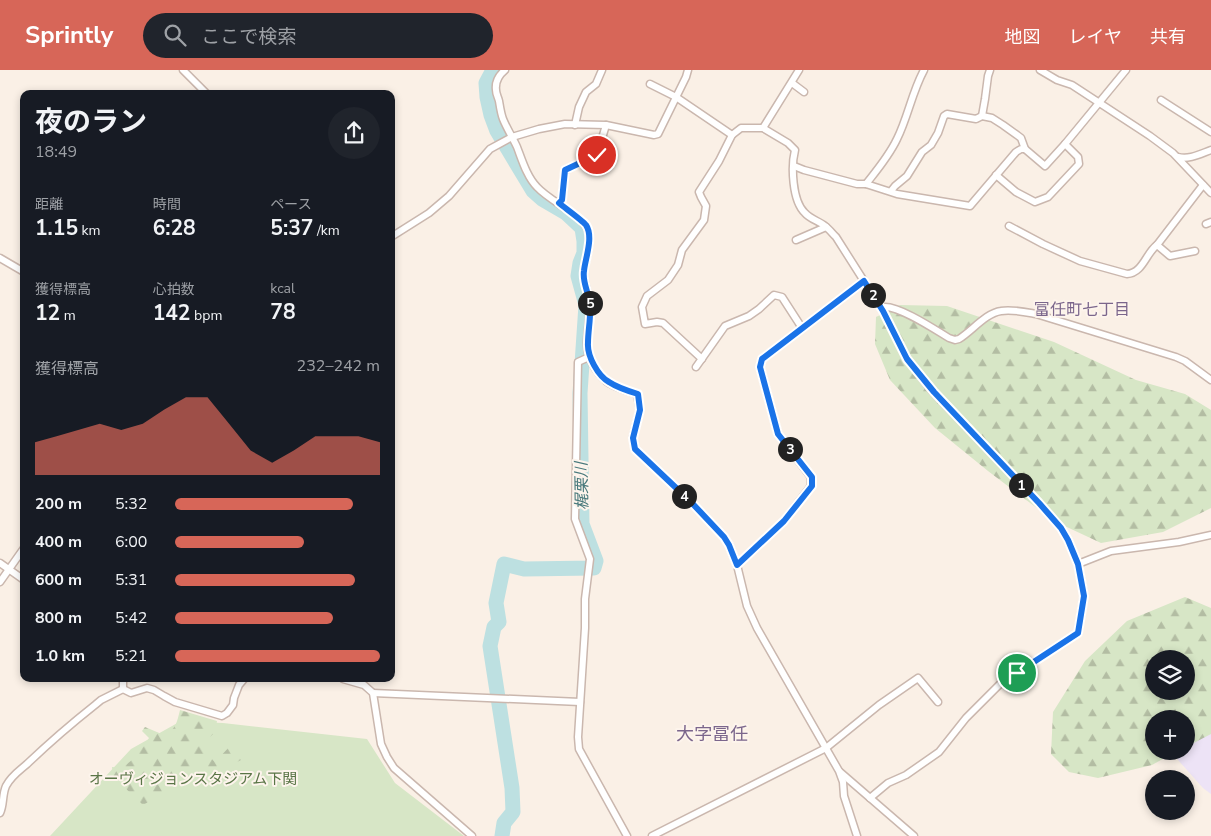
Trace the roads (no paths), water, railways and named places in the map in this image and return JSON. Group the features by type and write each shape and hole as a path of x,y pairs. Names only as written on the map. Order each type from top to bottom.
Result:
{"street":[{"path":"182,70 202,90"},
{"path":"505,70 497,80 496,90 503,118 529,176 543,194 559,203 586,226 588,232 589,248 584,278 590,305 587,345 589,358 607,382 638,394 640,410 633,438 635,449 691,502 724,537 729,545 757,628 839,771 843,782 844,796 857,836"},
{"path":"575,126 579,107 586,92 596,84 602,70"},
{"path":"395,234 429,213 449,196 490,149 511,138 565,124 575,126 606,126 654,135 658,134 688,70"},
{"path":"763,128 799,70"},
{"path":"866,184 898,138 917,83 924,70"},
{"path":"982,116 990,70"},
{"path":"1040,70 1072,85 1150,136 1178,157 1211,193"},
{"path":"1048,75 1055,70"},
{"path":"890,191 907,176 922,152 931,144 938,133 944,116 947,114 976,119 982,116 992,118 1021,138 1025,150 1045,166 1126,70"},
{"path":"792,83 804,92"},
{"path":"650,84 676,97 732,135"},
{"path":"1161,100 1211,132"},
{"path":"559,203 562,200 565,170 597,155 606,126"},
{"path":"702,359 663,323 645,324 642,307 646,296 668,280 678,265 682,250 704,220 706,206 699,192 719,161 732,135 741,128 763,128 788,143 794,150 794,190 804,213 826,227 836,237 883,311 907,359 934,392 1061,528 1078,564 1084,596 1078,633 1001,683 966,718 939,752 906,775 888,783 870,798"},
{"path":"996,175 1016,192 1035,202 1048,198 1079,164 1078,157 1065,144"},
{"path":"794,166 857,184 866,184 897,194 970,206 1016,152 1021,149 1025,150"},
{"path":"1178,157 1189,158 1211,150"},
{"path":"1009,226 1080,261 1127,274 1134,273 1203,185"},
{"path":"796,240 826,227"},
{"path":"1157,245 1170,256 1195,251"},
{"path":"0,258 20,270"},
{"path":"737,565 784,521 812,486 812,477 778,434 760,367 762,359 864,281"},
{"path":"696,367 725,326 749,316 760,309 774,295 782,297 802,328"},
{"path":"883,311 885,307 900,310 955,340 959,339 987,317 1000,311 1021,311 1036,314 1176,357 1185,361 1211,380"},
{"path":"589,358 578,362 575,519 590,559 585,599 586,628 578,737 579,749 627,836"},
{"path":"1078,564 1111,551 1179,542 1211,535"},
{"path":"0,582 20,554"},
{"path":"0,563 20,577"},
{"path":"652,836 826,748 879,705 918,678 938,702"},
{"path":"123,682 123,690"},
{"path":"0,813 5,788 16,772 101,700 123,690 131,693 147,688 174,702 222,716 234,705 234,698 238,685 241,682"},
{"path":"356,682 364,684 373,693 381,744 394,768 472,836"},
{"path":"373,693 580,702"},
{"path":"839,771 914,836"}],"waterway":[{"name":"梶栗川","path":"493,70 486,83 491,115 497,131 533,191 542,199 566,213 582,228 584,253 578,276 586,305 580,393 582,524 596,561 594,568 524,569 504,564 496,603 499,622 494,627 490,646 512,788 513,812 504,823 502,836"}],"district":[{"name":"富任町七丁目","path":"1082,309"},
{"name":"大字冨任","path":"712,734"}],"park label":[{"name":"オーヴィジョンスタジアム下関","path":"193,779"}]}
